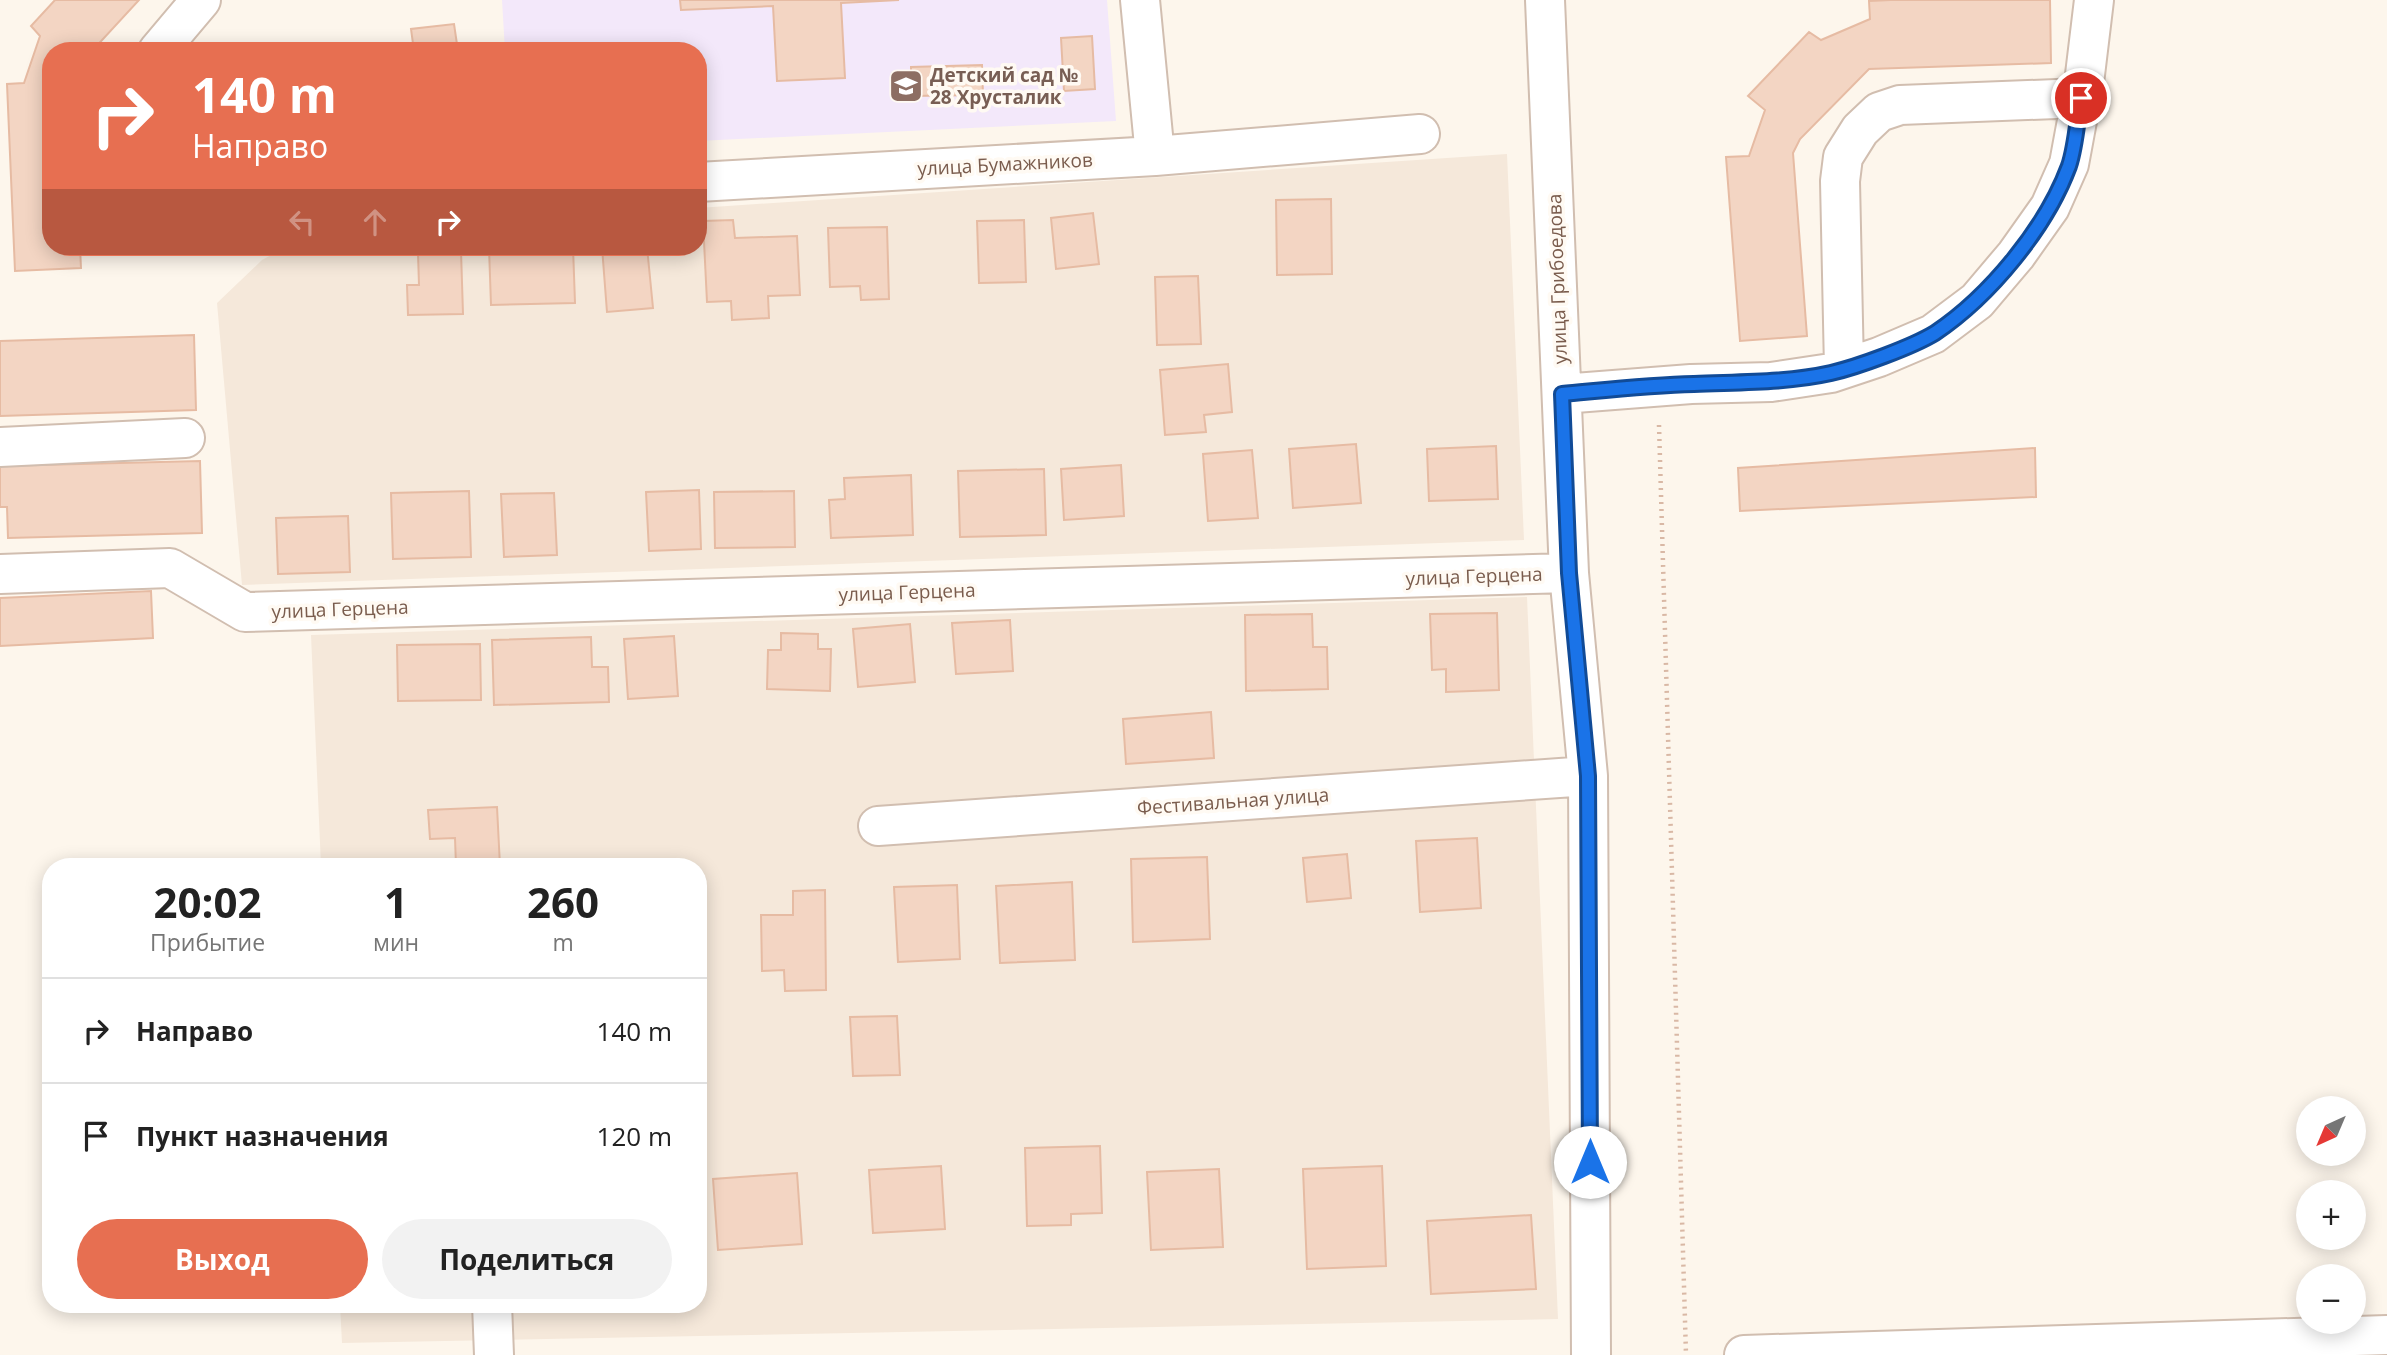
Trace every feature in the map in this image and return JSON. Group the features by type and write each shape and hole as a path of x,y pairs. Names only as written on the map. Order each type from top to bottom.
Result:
{"street":[{"path":"166,42 201,0"},
{"path":"1140,0 1156,156"},
{"name":"улица Грибоедова","path":"1545,0 1569,573 1588,776 1591,1355"},
{"path":"1562,394 1658,386 1771,382 1831,373 1879,357 1933,334 1976,301 2016,255 2050,207 2069,164 2094,0"},
{"path":"1844,368 1840,181 1843,157 1860,131 1879,112 1900,105 2081,98"},
{"name":"улица Бумажников","path":"707,181 1156,156 1420,134"},
{"path":"0,447 185,438"},
{"name":"улица Герцена","path":"0,574 170,568 245,612 1569,573"},
{"name":"Фестивальная улица","path":"878,826 1588,776"},
{"path":"492,1313 494,1355"},
{"path":"1744,1355 2100,1350 2387,1335"}],"path":[{"path":"1658,386 1686,1355"}],"shaded area":[{"name":"Детский сад № 28 Хрусталик","path":"502,0 1107,0 1116,121 707,141 707,42 504,42"},
{"path":"1507,154 1524,540 242,585 217,303 262,260 269,256 707,256 707,207"},
{"path":"1527,597 1558,1319 342,1343 340,1313 707,1313 707,858 321,858 311,635"}],"building":[{"path":"55,0 139,0 100,42 42,42 42,256 80,256 81,268 15,271 7,84 24,83 40,36 31,26"},
{"path":"680,0 899,0 841,3 845,78 777,81 773,6 681,10"},
{"path":"2050,0 2051,63 1869,69 1800,139 1793,153 1807,336 1740,341 1726,157 1749,156 1765,110 1748,96 1809,32 1821,40 1870,19 1869,1"},
{"path":"454,24 457,42 413,42 411,29"},
{"path":"1092,36 1095,89 1064,91 1061,38"},
{"path":"982,65 983,95 911,96 911,67"},
{"path":"1331,199 1332,274 1277,275 1276,200"},
{"path":"1093,213 1099,264 1056,269 1051,218"},
{"path":"733,220 735,238 797,236 800,295 768,296 769,318 732,320 731,301 707,302 705,256 707,256 707,221"},
{"path":"1024,220 1026,282 979,283 977,221"},
{"path":"887,227 889,299 861,300 860,286 830,287 828,228"},
{"path":"418,256 461,256 463,314 408,315 407,285 419,285"},
{"path":"489,256 573,256 575,303 491,305"},
{"path":"603,256 648,256 653,308 607,312"},
{"path":"1198,276 1201,344 1157,345 1155,277"},
{"path":"194,335 196,410 0,416 0,341"},
{"path":"1228,364 1232,412 1204,415 1206,432 1165,435 1160,370"},
{"path":"1356,444 1361,503 1293,508 1289,449"},
{"path":"1496,446 1498,499 1429,501 1427,449"},
{"path":"2035,448 2036,497 1740,511 1738,468"},
{"path":"1252,450 1258,518 1208,521 1203,454"},
{"path":"200,461 202,533 8,538 7,507 0,507 0,466"},
{"path":"1121,465 1124,516 1064,520 1061,469"},
{"path":"1044,469 1046,535 960,537 958,471"},
{"path":"911,475 913,535 831,538 829,500 845,499 844,478"},
{"path":"699,490 701,549 649,551 646,492"},
{"path":"469,491 471,557 393,559 391,493"},
{"path":"794,491 795,547 715,548 714,492"},
{"path":"554,493 557,555 504,557 501,494"},
{"path":"348,516 350,572 278,574 276,518"},
{"path":"151,591 153,638 0,646 0,598"},
{"path":"1497,613 1499,690 1446,692 1446,669 1432,670 1430,614"},
{"path":"1312,614 1313,647 1327,647 1328,689 1246,691 1245,615"},
{"path":"1010,620 1013,671 956,674 952,623"},
{"path":"910,624 915,682 858,687 853,629"},
{"path":"781,633 818,634 818,649 831,649 830,691 767,689 768,650 781,650"},
{"path":"674,636 678,696 628,699 624,639"},
{"path":"591,637 592,667 608,667 609,702 494,705 492,640"},
{"path":"480,644 481,700 398,701 397,645"},
{"path":"1211,712 1214,758 1126,764 1123,719"},
{"path":"497,807 500,858 456,858 455,838 430,839 428,810"},
{"path":"1477,838 1481,908 1420,912 1416,841"},
{"path":"1347,854 1351,898 1307,902 1303,858"},
{"path":"1207,857 1210,939 1133,942 1131,859"},
{"path":"1072,882 1075,960 1000,963 996,886"},
{"path":"957,885 960,959 898,962 894,887"},
{"path":"825,890 826,990 785,991 784,970 762,971 761,915 793,915 793,891"},
{"path":"897,1016 900,1075 853,1076 850,1017"},
{"path":"1100,1146 1102,1213 1071,1214 1071,1225 1027,1226 1025,1148"},
{"path":"941,1166 945,1229 873,1233 869,1170"},
{"path":"1382,1166 1386,1266 1307,1269 1303,1169"},
{"path":"1219,1169 1223,1247 1151,1250 1147,1172"},
{"path":"797,1173 802,1244 718,1250 713,1179"},
{"path":"1531,1215 1536,1289 1431,1294 1427,1221"}],"place":[{"name":"Детский сад № 28 Хрусталик","path":"906,86"}],"route":[{"path":"1590,1162 1588,776 1569,573 1562,394 1691,384 1771,382 1831,373 1879,357 1933,334 1976,301 2016,255 2050,207 2069,164 2081,98"}]}
